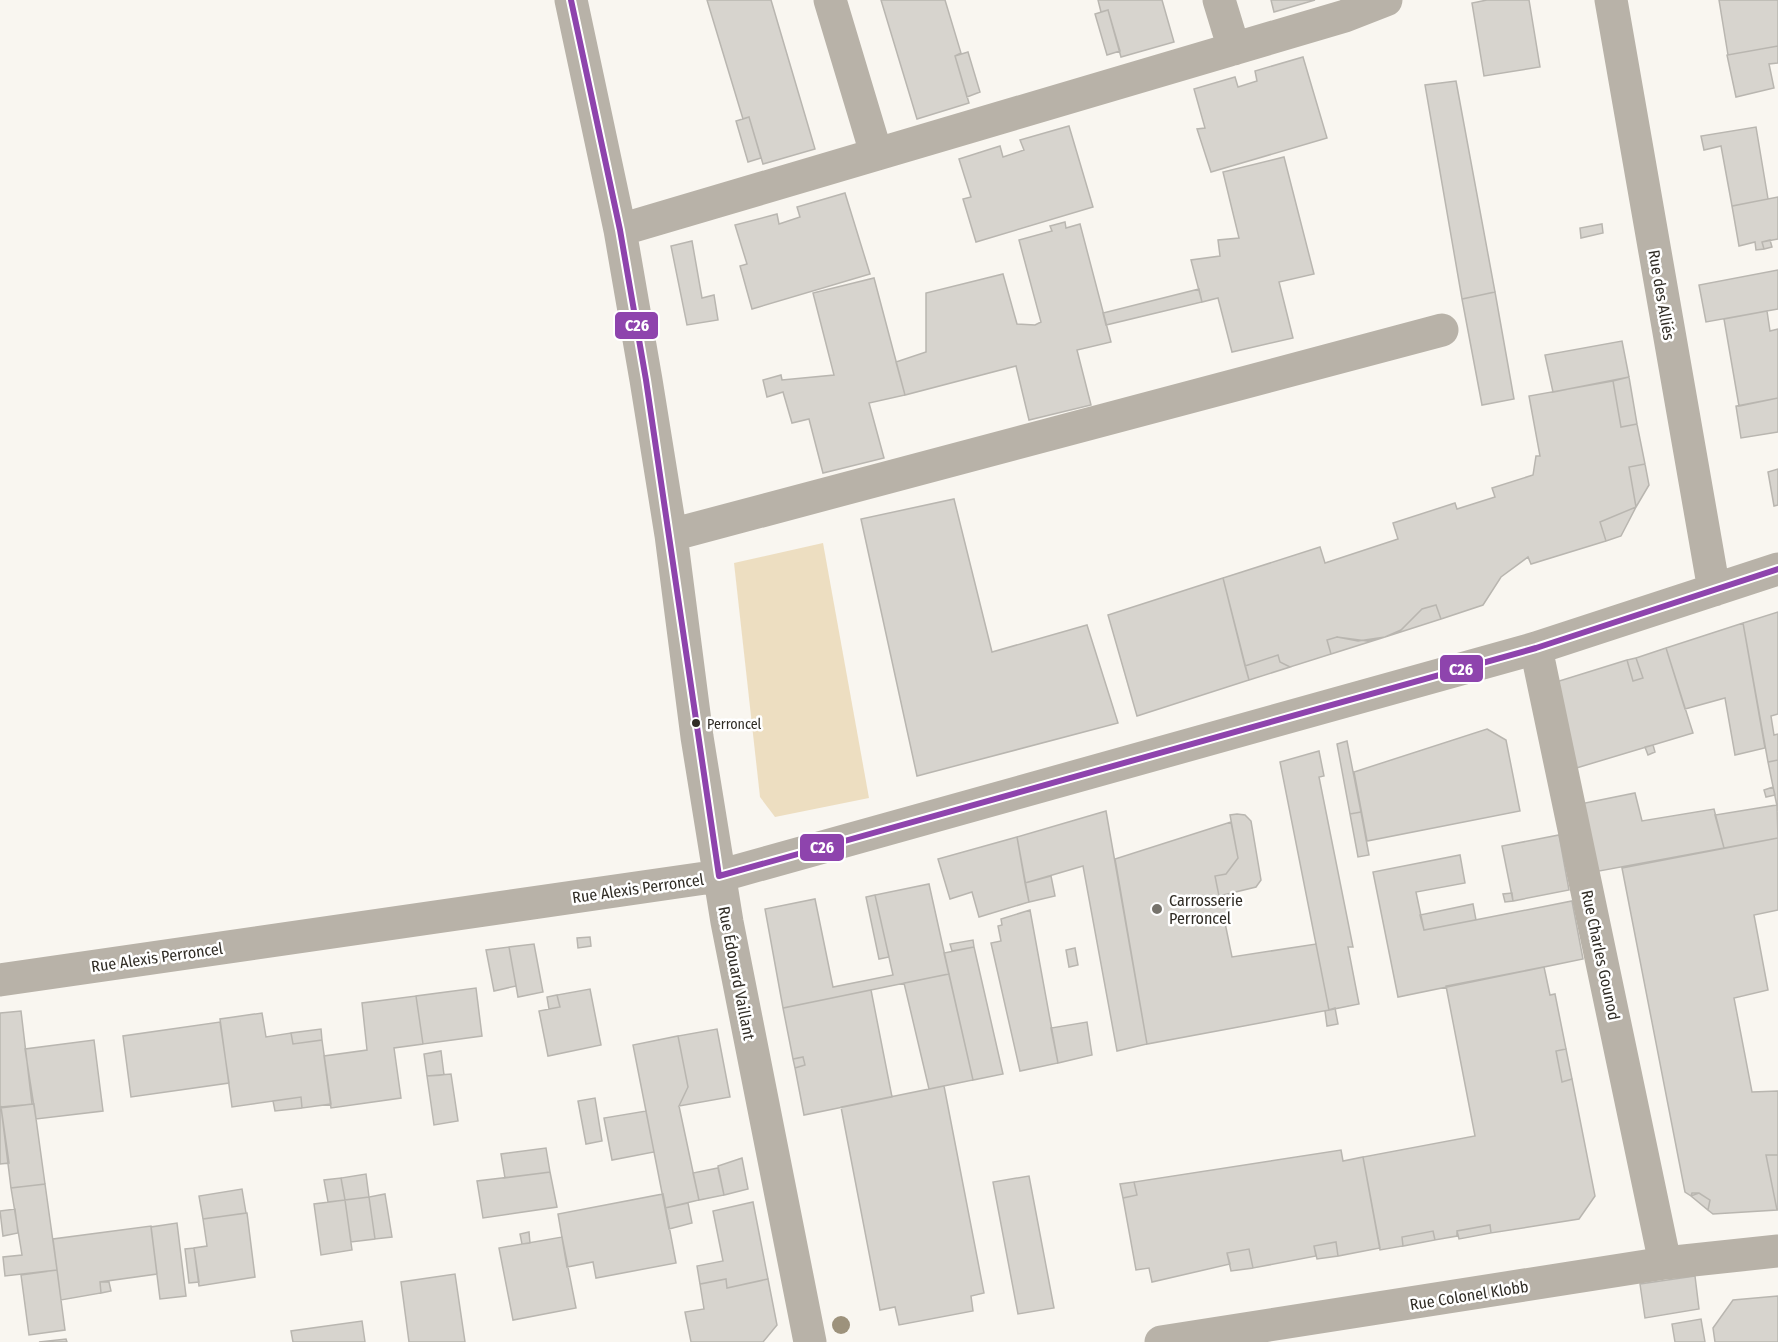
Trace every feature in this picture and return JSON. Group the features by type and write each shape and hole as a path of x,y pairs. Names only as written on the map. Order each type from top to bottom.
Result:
{"street":[{"name":"Rue Édouard Vaillant","path":"571,0 620,230 671,535 697,737 719,876 810,1342"},
{"path":"830,0 876,153"},
{"path":"1219,0 1234,49"},
{"path":"620,230 1346,16 1386,0"},
{"name":"Rue des Alliés","path":"1611,0 1714,590"},
{"path":"671,535 1442,330"},
{"name":"Rue Alexis Perroncel","path":"0,980 719,876 1536,648 1778,569"},
{"name":"Rue Charles Gounod","path":"1536,648 1665,1263"},
{"name":"Rue Colonel Klobb","path":"1161,1342 1665,1263 1778,1251"}],"shaded area":[{"path":"823,543 869,798 775,817 760,797 734,563"}],"building":[{"path":"707,0 771,0 815,149 763,164 749,117 743,119"},
{"path":"881,0 945,0 961,53 955,56 969,103 917,119"},
{"path":"1098,0 1162,0 1174,42 1121,57 1108,10 1101,12"},
{"path":"1271,0 1315,0 1274,12"},
{"path":"1487,0 1529,0 1540,67 1484,76 1472,3"},
{"path":"1719,0 1778,0 1778,46 1728,55"},
{"path":"1108,10 1120,51 1107,55 1095,14"},
{"path":"1778,46 1778,63 1769,64 1774,88 1736,97 1727,55"},
{"path":"968,52 980,92 967,97 955,56"},
{"path":"1303,57 1327,138 1211,172 1197,129 1205,128 1194,89 1235,77 1238,87 1257,81 1255,71"},
{"path":"1456,81 1495,292 1462,299 1425,85"},
{"path":"749,117 761,158 748,162 736,121"},
{"path":"1069,126 1093,207 976,242 963,199 971,197 959,159 1000,146 1003,157 1024,150 1020,140"},
{"path":"1756,127 1768,199 1732,206 1721,146 1704,150 1701,136"},
{"path":"1284,157 1314,274 1279,282 1293,338 1232,352 1218,298 1202,302 1191,260 1220,256 1218,240 1239,238 1223,172"},
{"path":"845,193 870,274 752,309 740,266 747,264 735,225 777,214 779,224 800,217 797,207"},
{"path":"1778,197 1778,239 1762,242 1764,249 1756,250 1755,242 1739,246 1732,206"},
{"path":"1065,222 1066,228 1080,224 1111,342 1077,350 1091,405 1029,420 1016,366 905,395 896,362 926,352 926,293 1003,274 1017,324 1035,325 1041,322 1019,240 1052,231 1050,226"},
{"path":"1602,224 1603,233 1581,238 1580,228"},
{"path":"1770,240 1772,247 1764,249 1762,242"},
{"path":"692,241 702,298 714,295 718,320 687,325 671,246"},
{"path":"1778,270 1778,309 1706,322 1699,285"},
{"path":"874,278 905,395 869,403 884,458 823,473 809,419 792,423 783,392 767,397 763,380 781,375 782,380 834,375 813,293"},
{"path":"1199,289 1202,302 1106,325 1103,313"},
{"path":"1495,292 1514,399 1482,405 1462,299"},
{"path":"1767,311 1770,331 1778,329 1778,398 1739,406 1724,319"},
{"path":"1622,341 1629,377 1553,392 1545,355"},
{"path":"1629,377 1637,424 1621,427 1613,381"},
{"path":"1613,381 1621,427 1637,424 1645,464 1629,467 1636,507 1600,522 1606,541 1531,564 1528,557 1501,577 1483,605 1441,619 1436,605 1422,609 1401,630 1367,641 1337,637 1327,640 1331,654 1290,667 1280,662 1278,655 1245,666 1223,578 1320,547 1325,563 1398,539 1393,523 1455,503 1457,509 1495,497 1492,488 1533,475 1536,456 1540,456 1529,396"},
{"path":"1778,398 1778,432 1741,438 1736,406"},
{"path":"1645,464 1649,485 1636,507 1629,467"},
{"path":"1778,469 1778,505 1774,506 1768,472"},
{"path":"954,499 992,652 1087,625 1118,723 917,776 861,519"},
{"path":"1636,507 1621,536 1606,541 1600,522"},
{"path":"1223,578 1249,680 1137,716 1108,615"},
{"path":"1436,605 1441,619 1385,637 1401,630 1422,609"},
{"path":"1778,612 1778,714 1771,716 1774,735 1778,734 1778,760 1768,762 1743,623"},
{"path":"1743,623 1765,748 1735,755 1725,698 1685,709 1666,648"},
{"path":"1337,637 1358,641 1385,637 1331,654 1327,640"},
{"path":"1666,648 1693,733 1573,769 1556,682 1627,660 1633,681 1643,678 1636,658"},
{"path":"1278,655 1280,662 1290,667 1249,680 1245,666"},
{"path":"1636,658 1643,678 1633,681 1627,660"},
{"path":"1487,729 1506,740 1520,811 1367,841 1354,772"},
{"path":"1347,741 1361,812 1350,814 1337,744"},
{"path":"1653,745 1655,752 1648,755 1645,747"},
{"path":"1319,751 1324,776 1319,777 1353,947 1348,947 1359,1004 1329,1010 1280,762"},
{"path":"1778,760 1778,811 1768,762"},
{"path":"1773,787 1775,795 1766,797 1764,790"},
{"path":"1635,793 1642,821 1714,809 1724,848 1594,872 1580,804"},
{"path":"1777,805 1778,838 1724,848 1715,815"},
{"path":"1106,811 1147,1044 1117,1051 1083,866 1025,883 1017,837"},
{"path":"1361,812 1369,855 1358,857 1350,814"},
{"path":"1230,815 1245,815 1251,821 1261,880 1256,887 1219,896 1215,876 1226,874 1238,858"},
{"path":"1231,822 1238,858 1226,874 1215,876 1219,896 1230,894 1231,903 1224,918 1232,957 1316,944 1329,1010 1147,1044 1115,859"},
{"path":"1559,835 1569,890 1513,901 1502,846"},
{"path":"1017,837 1029,902 979,917 972,892 950,899 938,859"},
{"path":"1778,838 1778,910 1754,915 1768,990 1734,998 1752,1092 1778,1091 1778,1155 1766,1155 1777,1210 1713,1214 1708,1210 1710,1200 1699,1193 1691,1196 1685,1192 1622,868"},
{"path":"1460,855 1465,883 1416,892 1424,930 1572,901 1583,959 1398,997 1373,872"},
{"path":"1051,876 1055,896 1029,902 1025,883"},
{"path":"929,884 949,974 783,1008 765,909 815,899 833,987 893,975 875,895"},
{"path":"1512,893 1513,901 1505,902 1503,894"},
{"path":"875,895 889,957 879,959 866,897"},
{"path":"1473,904 1476,920 1424,930 1420,915"},
{"path":"1030,910 1058,1063 1020,1071 991,943 1001,941 998,926 1002,925 1001,919"},
{"path":"590,937 591,946 578,948 577,938"},
{"path":"973,940 974,947 952,951 950,944"},
{"path":"534,944 543,992 518,997 509,947"},
{"path":"509,947 516,986 494,991 486,950"},
{"path":"974,947 1003,1074 973,1080 944,953"},
{"path":"1075,948 1078,965 1069,967 1066,950"},
{"path":"1544,967 1550,995 1555,994 1566,1049 1556,1051 1562,1082 1572,1079 1595,1196 1579,1219 1491,1233 1490,1225 1457,1231 1457,1236 1435,1240 1433,1231 1402,1237 1403,1246 1380,1250 1363,1157 1475,1136 1446,986"},
{"path":"949,974 973,1080 929,1089 904,983"},
{"path":"476,988 482,1036 423,1044 416,996"},
{"path":"590,989 601,1045 548,1056 539,1011 560,1007 557,995"},
{"path":"871,990 892,1097 804,1115 795,1068 805,1065 803,1057 793,1059 783,1008"},
{"path":"557,995 560,1007 549,1009 547,997"},
{"path":"416,996 423,1044 394,1048 401,1098 331,1108 324,1056 367,1050 362,1003"},
{"path":"1335,1008 1338,1024 1327,1026 1325,1011"},
{"path":"21,1011 32,1104 0,1108 0,1013"},
{"path":"262,1013 266,1037 291,1033 293,1044 322,1040 331,1104 302,1108 301,1097 232,1107 220,1019"},
{"path":"220,1022 229,1083 131,1097 123,1036"},
{"path":"1087,1022 1092,1055 1058,1063 1051,1028"},
{"path":"321,1029 322,1040 293,1044 291,1033"},
{"path":"717,1029 730,1097 679,1106 688,1087 678,1036"},
{"path":"678,1036 688,1087 679,1106 699,1200 665,1208 633,1045"},
{"path":"94,1040 103,1111 36,1119 25,1049"},
{"path":"1566,1049 1572,1079 1562,1082 1556,1051"},
{"path":"441,1051 444,1075 427,1076 424,1054"},
{"path":"803,1057 805,1065 795,1068 793,1059"},
{"path":"451,1074 458,1121 434,1125 427,1076"},
{"path":"944,1086 984,1293 971,1296 973,1311 899,1325 895,1307 880,1310 841,1107"},
{"path":"301,1097 302,1108 275,1111 273,1101"},
{"path":"595,1098 602,1141 586,1144 578,1101"},
{"path":"34,1104 45,1184 11,1188 1,1107"},
{"path":"0,1108 9,1163 0,1164"},
{"path":"646,1111 654,1152 612,1160 604,1118"},
{"path":"546,1148 550,1172 505,1178 501,1154"},
{"path":"1341,1150 1343,1161 1363,1157 1380,1248 1338,1256 1336,1242 1314,1246 1316,1256 1253,1268 1249,1249 1227,1253 1230,1264 1152,1282 1149,1268 1136,1270 1123,1198 1137,1195 1134,1182"},
{"path":"1766,1155 1778,1155 1778,1210 1777,1210"},
{"path":"742,1158 748,1189 724,1195 718,1166"},
{"path":"718,1168 724,1195 699,1200 693,1173"},
{"path":"550,1172 557,1207 483,1218 477,1181"},
{"path":"366,1174 369,1197 345,1200 341,1178"},
{"path":"1029,1176 1054,1308 1018,1314 993,1182"},
{"path":"341,1178 345,1200 328,1202 324,1180"},
{"path":"1134,1182 1137,1195 1123,1198 1120,1184"},
{"path":"45,1184 57,1270 5,1276 3,1257 22,1255 11,1188"},
{"path":"242,1189 246,1213 203,1219 199,1196"},
{"path":"1692,1193 1699,1193 1710,1200 1708,1210 1691,1196"},
{"path":"385,1194 392,1237 375,1239 369,1197"},
{"path":"663,1194 676,1263 596,1278 593,1262 567,1267 558,1214"},
{"path":"369,1197 375,1239 351,1242 345,1200"},
{"path":"345,1200 352,1250 321,1255 314,1204"},
{"path":"753,1202 768,1279 727,1288 726,1279 700,1284 697,1266 723,1261 713,1211"},
{"path":"688,1203 692,1223 669,1229 665,1208"},
{"path":"15,1209 18,1233 3,1236 0,1211"},
{"path":"247,1213 255,1277 199,1286 194,1248 207,1246 203,1219"},
{"path":"177,1223 186,1296 160,1299 151,1227"},
{"path":"1490,1225 1491,1233 1459,1239 1457,1231"},
{"path":"151,1226 157,1274 100,1282 101,1293 61,1300 53,1239"},
{"path":"1433,1231 1435,1240 1403,1246 1402,1237"},
{"path":"529,1232 530,1243 522,1244 520,1234"},
{"path":"562,1237 576,1308 513,1320 499,1248"},
{"path":"1336,1242 1338,1256 1317,1259 1314,1246"},
{"path":"194,1248 199,1282 189,1283 185,1249"},
{"path":"1249,1249 1253,1268 1231,1271 1227,1253"},
{"path":"57,1270 65,1330 29,1335 21,1275"},
{"path":"455,1274 465,1342 409,1342 401,1282"},
{"path":"1695,1276 1699,1309 1645,1318 1640,1284"},
{"path":"726,1279 727,1288 768,1279 777,1325 763,1342 691,1342 685,1312 704,1309 700,1284"},
{"path":"100,1282 109,1282 111,1291 101,1293"},
{"path":"1778,1296 1778,1342 1715,1342 1713,1328 1733,1300"},
{"path":"1701,1319 1705,1342 1675,1342 1672,1324"},
{"path":"362,1321 365,1342 293,1342 291,1331"},
{"path":"66,1339 67,1342 39,1342"}],"transit line":[{"name":"C26","path":"571,0 620,230 646,380 719,876 1536,648 1778,569"}],"place":[{"name":"Perroncel","path":"696,723"},
{"name":"Carrosserie Perroncel","path":"1157,909"}]}
